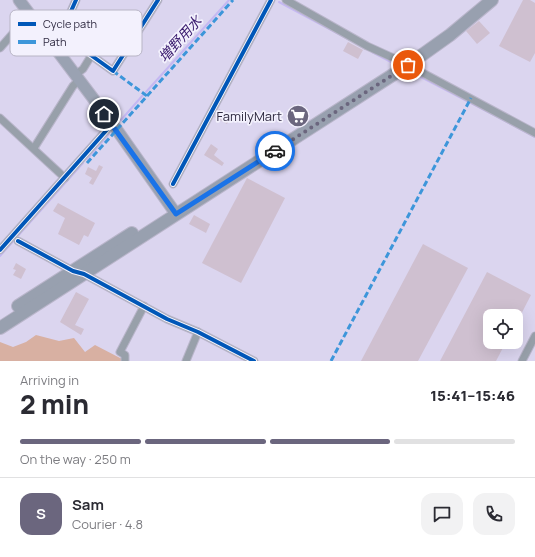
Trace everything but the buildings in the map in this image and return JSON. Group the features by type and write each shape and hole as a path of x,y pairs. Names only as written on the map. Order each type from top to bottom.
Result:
{"highway":[{"path":"404,63 480,0"},
{"path":"0,328 78,273 404,63 450,35 492,0"},
{"path":"0,318 78,273"}],"main road":[{"path":"19,0 27,10"},
{"path":"60,56 112,124 174,211"}],"street":[{"path":"72,10 76,0"},
{"path":"142,25 158,0"},
{"path":"174,184 271,0"},
{"path":"286,0 367,46 404,63 535,133"},
{"path":"0,48 10,37"},
{"path":"34,148 91,56 113,71 123,56"},
{"path":"0,118 65,178"},
{"path":"0,250 112,124"},
{"path":"18,241 167,319 198,332 254,361"},
{"path":"125,361 125,355 120,352 144,306"},
{"path":"186,361 198,332"},
{"path":"522,361 535,336"}],"shaded area":[{"path":"36,335 59,341 74,338 85,352 95,345 122,359 122,361 0,361 0,342 13,347 26,342"}],"waterway":[{"name":"増野用水","path":"146,92 229,0"},
{"path":"279,2 350,40"},
{"path":"372,52 391,62"},
{"path":"419,76 467,101"},
{"name":"増野用水","path":"121,120 143,95"},
{"path":"471,103 535,137"},
{"name":"増野用水","path":"87,159 109,134"},
{"name":"増野用水","path":"0,256 83,163"}],"marked path":[{"path":"87,163 233,0"},
{"path":"113,71 147,96"},
{"path":"331,361 471,98"}],"cycle path":[{"path":"72,10 76,0"},
{"path":"142,25 158,0"},
{"path":"173,184 271,0"},
{"path":"92,56 113,71 123,56"},
{"path":"0,250 112,124"},
{"path":"18,241 73,271 84,274 167,319 198,332 254,361"}],"way so far":[{"path":"275,151 408,65"}],"place":[{"name":"FamilyMart","path":"298,116"}],"route":[{"path":"104,114 176,214 275,151"}]}
